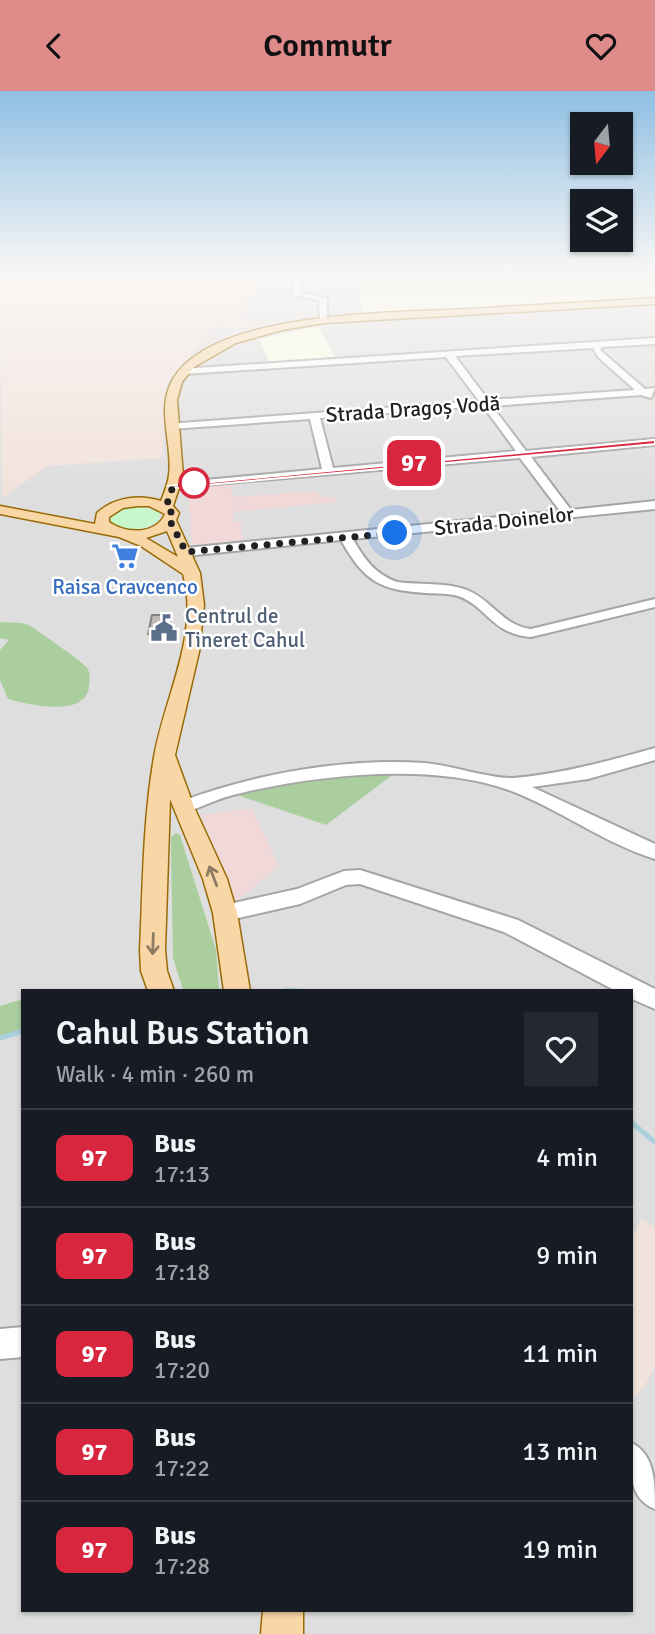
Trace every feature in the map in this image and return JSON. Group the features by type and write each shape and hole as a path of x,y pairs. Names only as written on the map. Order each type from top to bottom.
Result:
{"main road":[{"path":"0,510 117,532 151,532 168,514 174,481 171,426 173,389 184,371 212,351 231,344"},
{"path":"136,501 174,481"},
{"path":"40,518 103,513 117,505 136,501 151,502 168,514 186,552 192,573 196,592 196,627 166,754 158,836 152,965 160,989"},
{"path":"103,513 102,524 163,553 192,573"},
{"path":"166,754 183,807 215,879 225,913 237,989"},
{"path":"158,836 171,826 179,825 195,833"},
{"path":"282,1634 283,1612"}],"street":[{"path":"184,371 612,344"},
{"path":"598,345 596,350 655,403"},
{"path":"450,356 569,515"},
{"name":"Strada Dragoș Vodă","path":"171,426 655,391"},
{"path":"314,416 328,471"},
{"path":"174,481 328,471 655,442"},
{"name":"Strada Doinelor","path":"186,552 655,505"},
{"path":"346,538 360,566 391,586 462,593 500,624 517,632 531,633 655,603"},
{"path":"510,784 588,773 655,754"},
{"path":"183,807 226,790 270,780 356,769 443,770 510,784 655,852"},
{"path":"225,913 300,896 344,878 360,877 434,898 512,926 655,1000"},
{"path":"0,1344 21,1342"},
{"path":"633,1460 655,1493"}],"shaded area":[{"path":"0,344 655,344 655,1634 0,1634"},
{"path":"1,344 199,344 167,382 162,458 47,466 2,498"},
{"path":"261,344 328,344 336,359 270,363"},
{"path":"230,483 234,497 317,491 319,496 336,498 336,502 234,512 234,522 241,522 243,541 192,545 188,489"},
{"path":"252,808 279,866 235,903 201,815"},
{"path":"641,1219 655,1228 655,1367 633,1399 633,1236"}],"green space":[{"path":"136,506 160,512 159,520 148,527 135,529 122,528 110,522 117,511"},
{"path":"0,622 29,625 85,666 90,677 86,696 68,706 55,707 8,699 0,680 0,650 9,640 0,638"},
{"path":"356,775 391,776 326,825 237,795 274,785"},
{"path":"176,833 180,835 216,950 219,989 183,989 173,958 171,837"},
{"path":"21,1000 21,1033 0,1035 0,1006"}],"building":[{"path":"152,615 171,615 168,634 148,634"}],"waterway":[{"path":"0,1038 21,1032"},
{"path":"633,1124 655,1142"}],"bus line":[{"name":"97","path":"173,486 655,442"}],"place":[{"name":"Raisa Cravcenco","path":"125,556"},
{"name":"Centrul de Tineret Cahul","path":"164,628"}],"route":[{"path":"194,483 173,486 166,507 172,513 170,521 186,552 395,533"}]}
